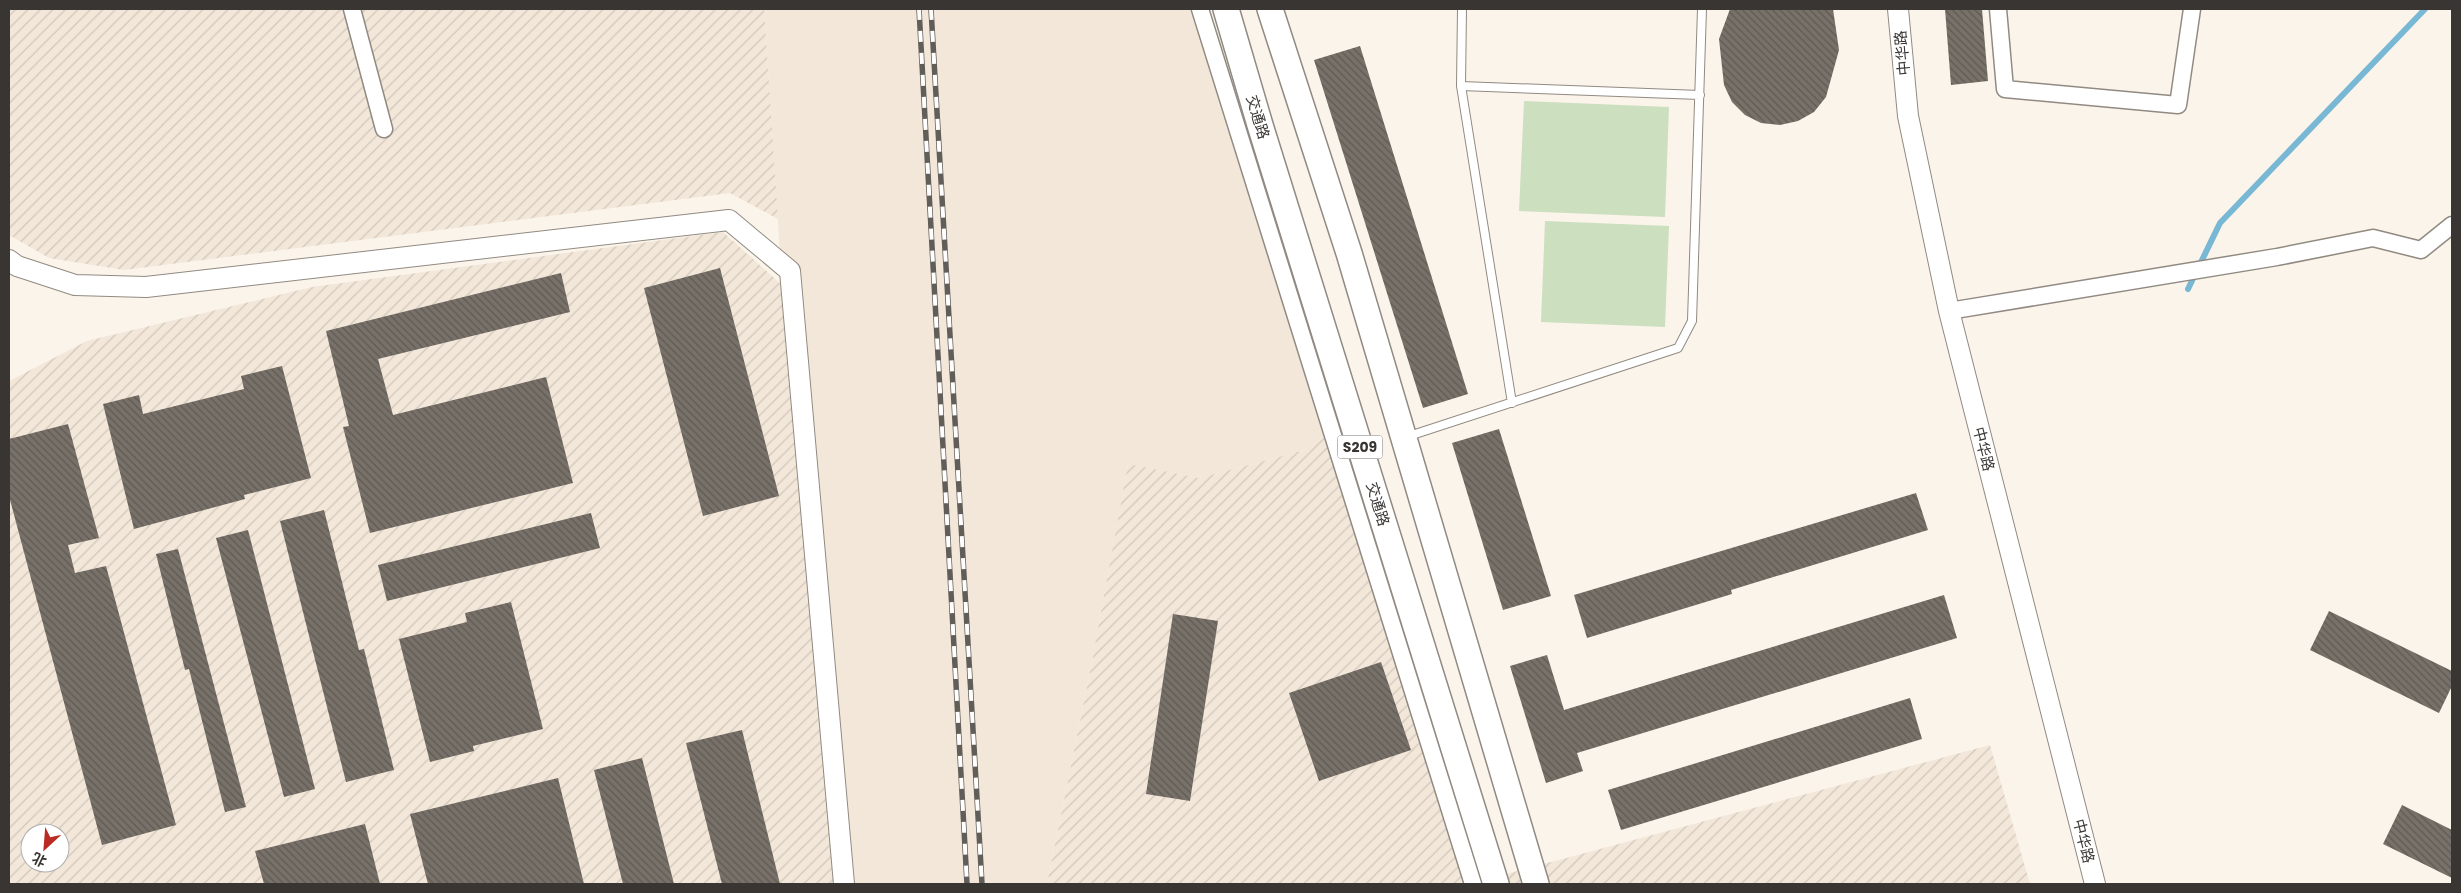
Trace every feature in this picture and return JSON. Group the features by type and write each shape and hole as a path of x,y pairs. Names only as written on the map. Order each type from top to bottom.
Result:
{"main road":[{"name":"交通路","path":"1226,9 1260,125 1496,884"},
{"name":"S209","path":"1270,9 1349,253 1536,884"}],"street":[{"path":"352,9 384,129"},
{"path":"1200,9 1473,884"},
{"name":"中华路","path":"1898,9 1908,116 1949,312 2095,884"},
{"path":"1998,9 2005,89 2178,104 2192,9"},
{"path":"9,260 17,266 75,285 146,287 729,220 790,271 844,884"},
{"path":"1949,312 2206,269 2373,238 2421,250 2452,225"}],"lane":[{"path":"1462,9 1460,86 1512,403"},
{"path":"1404,438 1678,348 1692,321 1702,9"},
{"path":"1460,86 1700,95"}],"shaded area":[{"path":"9,9 764,9 778,219 730,193 124,270 49,258 9,235"},
{"path":"764,9 1190,9 1334,432 1301,451 1199,478 1128,465 1090,672 1047,884 838,884 782,285"},
{"path":"723,232 782,285 838,884 9,884 9,381 87,341 312,287"},
{"path":"1334,432 1480,881 1990,745 2030,884 1047,884 1090,672 1128,464 1199,478 1301,451"}],"green space":[{"path":"1524,101 1669,107 1665,217 1519,211"},
{"path":"1545,221 1669,226 1665,327 1541,322"}],"building":[{"path":"1730,9 1833,9 1839,50 1826,97 1814,112 1798,121 1780,125 1761,123 1745,115 1732,102 1724,85 1719,39"},
{"path":"1945,9 1982,9 1988,81 1951,85"},
{"path":"1360,46 1468,394 1423,408 1314,60"},
{"path":"720,268 779,496 703,516 644,288"},
{"path":"561,273 570,312 378,359 393,415 546,377 573,483 370,533 343,427 349,426 326,331"},
{"path":"282,366 311,478 244,495 245,499 134,529 103,404 139,395 143,414 244,389 241,376"},
{"path":"68,424 99,538 68,545 75,573 106,566 176,825 102,845 9,496 9,439"},
{"path":"1499,429 1551,596 1503,610 1452,443"},
{"path":"1916,493 1928,530 1731,590 1732,594 1587,638 1574,595"},
{"path":"324,510 359,650 364,649 394,770 346,782 280,521"},
{"path":"591,513 600,548 387,601 378,565"},
{"path":"248,530 315,789 284,797 216,538"},
{"path":"178,549 246,807 225,812 189,669 185,670 156,554"},
{"path":"1944,595 1957,638 1577,753 1583,771 1546,783 1510,666 1547,655 1564,710"},
{"path":"511,602 543,729 473,746 474,751 430,762 399,639 467,622 465,613"},
{"path":"2329,611 2452,671 2452,686 2439,713 2310,650"},
{"path":"1173,614 1218,621 1190,801 1146,794"},
{"path":"1381,662 1411,750 1319,781 1289,693"},
{"path":"1910,698 1922,739 1621,830 1608,790"},
{"path":"742,730 780,884 722,884 686,743"},
{"path":"642,758 674,884 623,884 594,770"},
{"path":"558,778 584,884 428,884 410,814"},
{"path":"2402,805 2452,830 2452,878 2383,844"},
{"path":"365,824 380,884 264,884 255,851"}],"waterway":[{"path":"2188,289 2220,223 2425,9"}],"railway":[{"path":"919,9 967,884"},
{"path":"931,9 982,884"}]}
